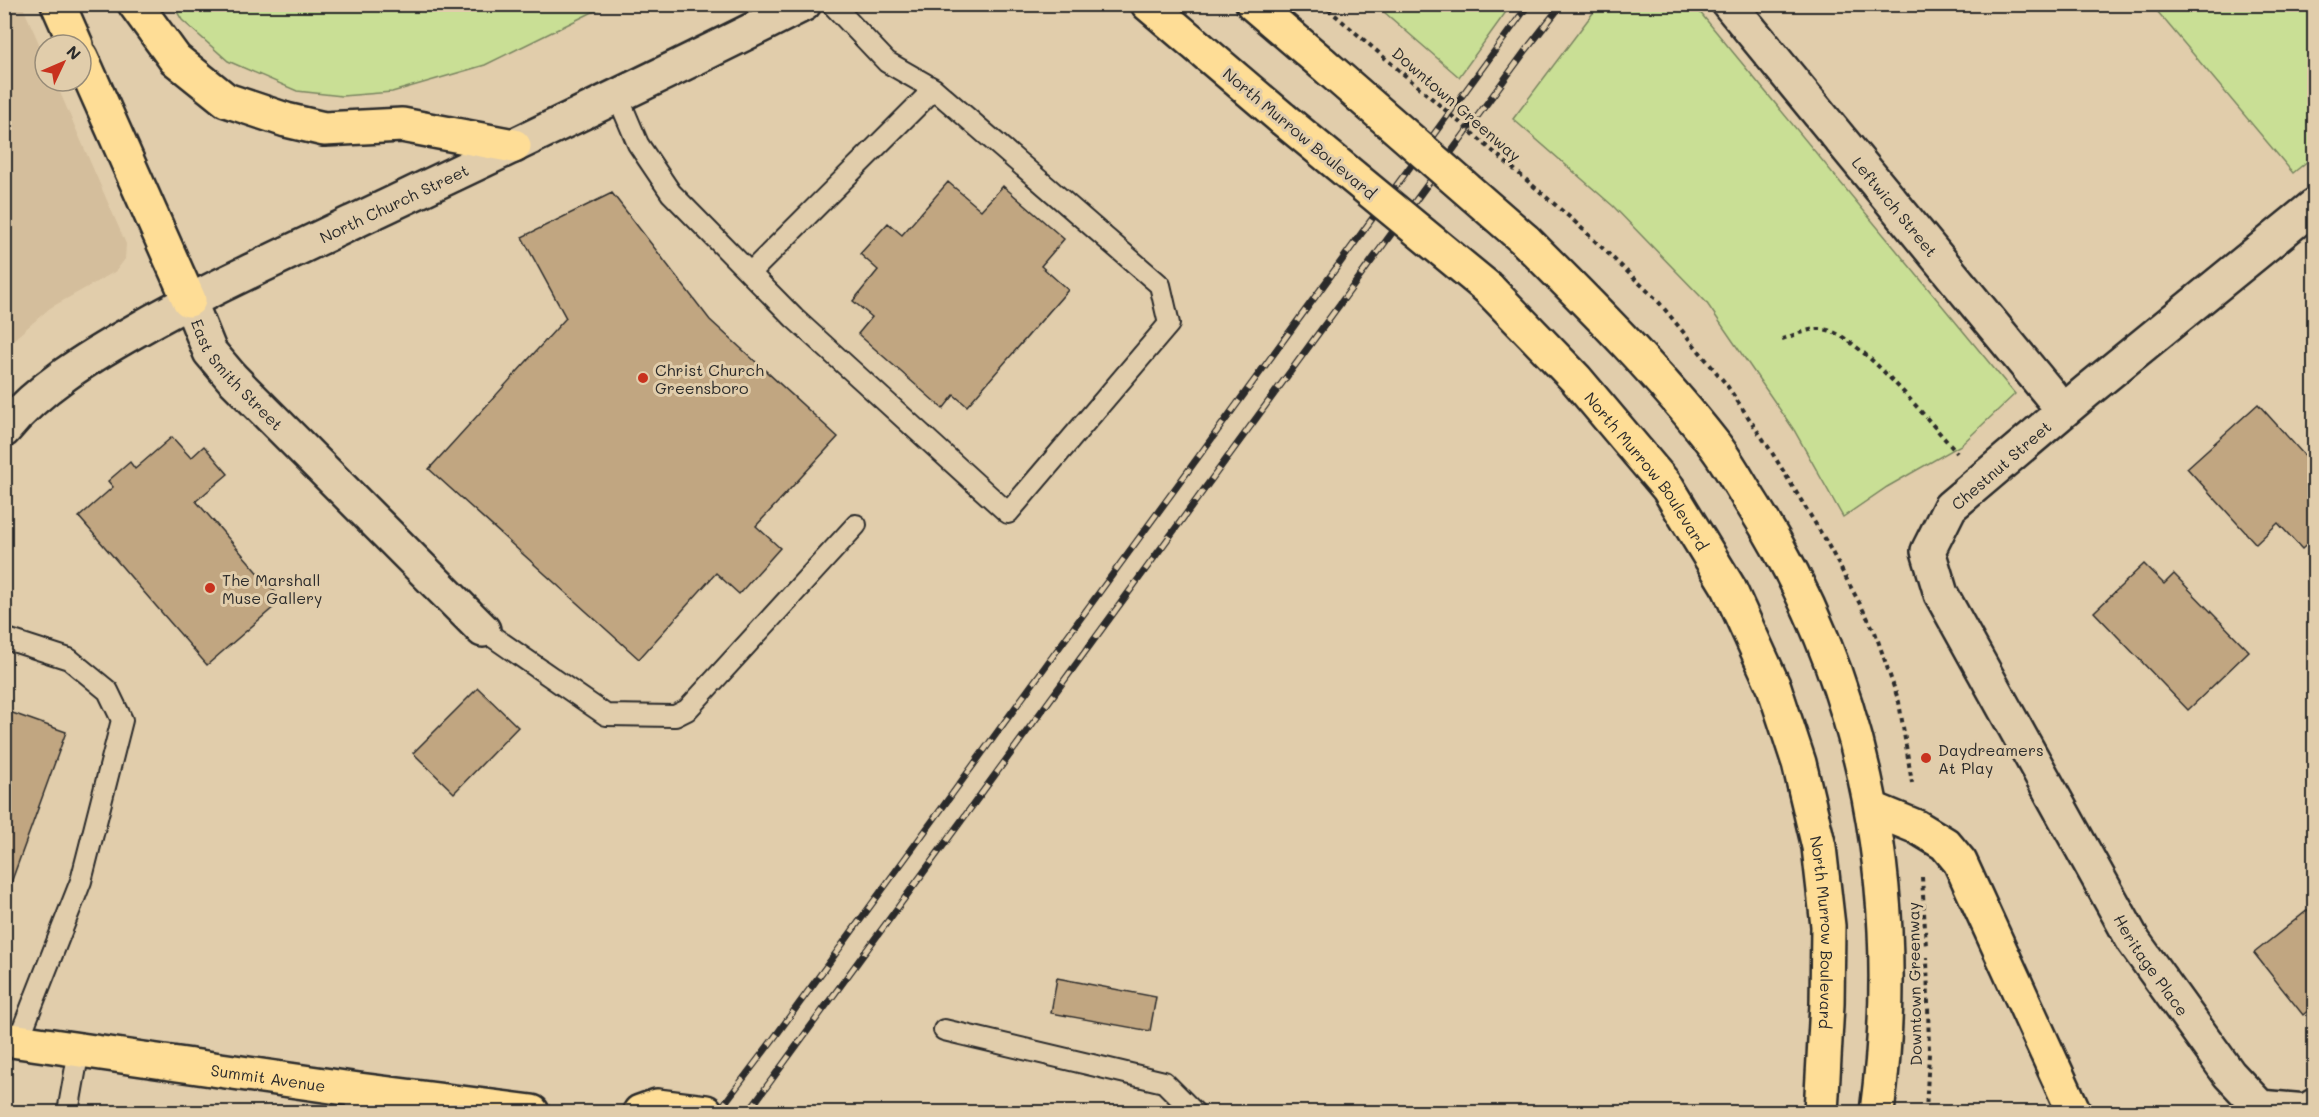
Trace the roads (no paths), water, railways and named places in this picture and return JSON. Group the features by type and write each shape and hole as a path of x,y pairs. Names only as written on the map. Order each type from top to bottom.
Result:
{"main road":[{"path":"58,4 71,33"},
{"path":"135,4 175,59 226,100 286,120 324,129 402,125 514,146"},
{"name":"North Murrow Boulevard","path":"1148,4 1488,288 1576,379 1668,488 1729,588 1774,687 1799,763 1819,847 1827,914 1827,1004 1821,1113"},
{"path":"1253,4 1525,240 1616,330 1715,444 1780,547 1828,650 1856,736 1873,809 1883,884 1886,991 1877,1113"},
{"name":"East Smith Street","path":"93,84 189,300"},
{"path":"1873,809 1917,827 1945,844 1959,862 2074,1113"},
{"name":"Summit Avenue","path":"11,1040 80,1050 357,1101 532,1113"},
{"path":"640,1113 657,1106 706,1113"}],"street":[{"name":"North Church Street","path":"4,430 15,416 60,378 107,347 189,300 618,97 804,4"},
{"name":"Leftwich Street","path":"1729,4 2063,410"},
{"name":"Chestnut Street","path":"2062,810 1941,594 1928,551 1950,507 2063,410 2314,206"},
{"name":"East Smith Street","path":"189,300 210,352 232,378 483,630"},
{"name":"Heritage Place","path":"2062,810 2134,942 2229,1074 2260,1107 2306,1111 2314,1106"}],"lane":[{"path":"618,97 638,144 671,193 794,318 1008,513 1169,324 1160,285 934,89 887,62 831,4"},
{"path":"750,273 934,89"},
{"path":"483,630 606,715 675,716 687,710 856,525"},
{"path":"4,638 69,659 108,691 122,720 81,881 11,1040"},
{"path":"944,1030 1164,1082 1194,1113"},
{"path":"68,1113 80,1050"}],"railway":[{"path":"718,1112 1529,4"},
{"path":"748,1112 1562,4"}],"place":[{"name":"Christ Church Greensboro","path":"643,378"},
{"name":"The Marshall Muse Gallery","path":"210,588"},
{"name":"Daydreamers At Play","path":"1926,758"}]}
